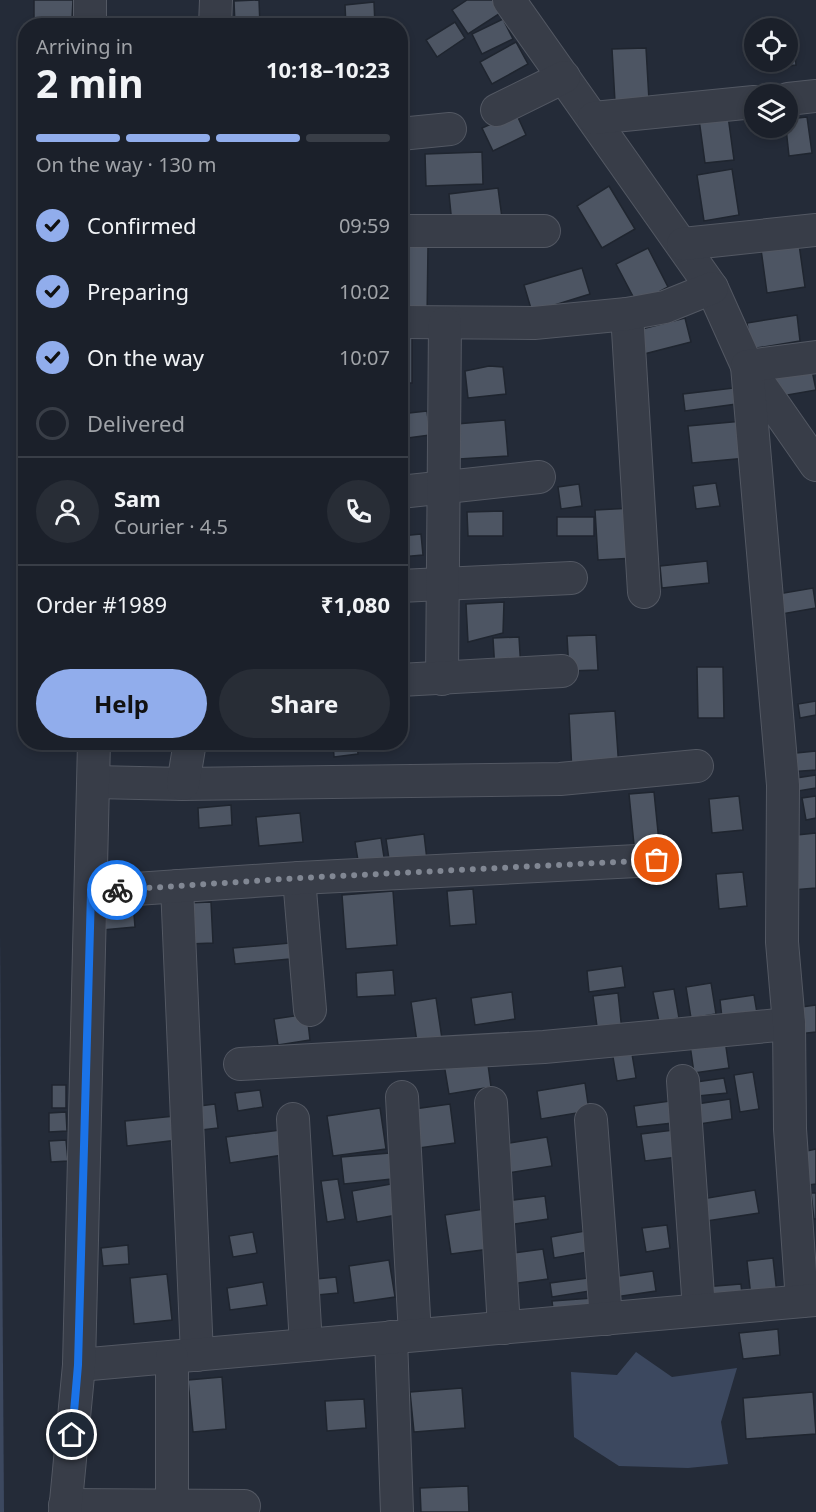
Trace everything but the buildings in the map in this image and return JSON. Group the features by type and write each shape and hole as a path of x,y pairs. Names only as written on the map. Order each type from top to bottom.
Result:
{"street":[{"path":"90,0 90,18"},
{"path":"215,18 216,0"},
{"path":"509,0 683,244 712,288 747,366 816,465"},
{"path":"497,110 564,77"},
{"path":"798,98 816,96"},
{"path":"594,118 744,103"},
{"path":"408,134 450,129"},
{"path":"683,244 816,230"},
{"path":"408,231 544,231"},
{"path":"408,322 534,323 627,314 665,307 712,288"},
{"path":"627,314 644,592"},
{"path":"442,678 445,322"},
{"path":"747,366 816,357"},
{"path":"78,1365 809,1301 790,1129 789,1024 782,942 783,785 747,366"},
{"path":"408,491 539,477"},
{"path":"408,586 571,578"},
{"path":"408,680 562,671"},
{"path":"94,750 78,1365 65,1509 244,1506"},
{"path":"183,784 189,750"},
{"path":"95,782 183,784 560,779 697,766"},
{"path":"91,892 299,878 657,860"},
{"path":"299,878 310,1010"},
{"path":"172,1509 185,1356 177,886"},
{"path":"240,1064 544,1047 789,1024"},
{"path":"683,1081 699,1310"},
{"path":"397,1512 403,1336 402,1097"},
{"path":"491,1103 504,1328"},
{"path":"293,1119 306,1345"},
{"path":"591,1120 606,1319"}],"water":[{"path":"0,934 4,1512 0,1512"},
{"path":"636,1352 672,1377 737,1368 721,1422 728,1464 688,1468 619,1466 574,1437 571,1372 617,1375"}],"way so far":[{"path":"117,890 299,878 657,860"}],"route":[{"path":"72,1435 78,1365 91,892 117,890"}]}
